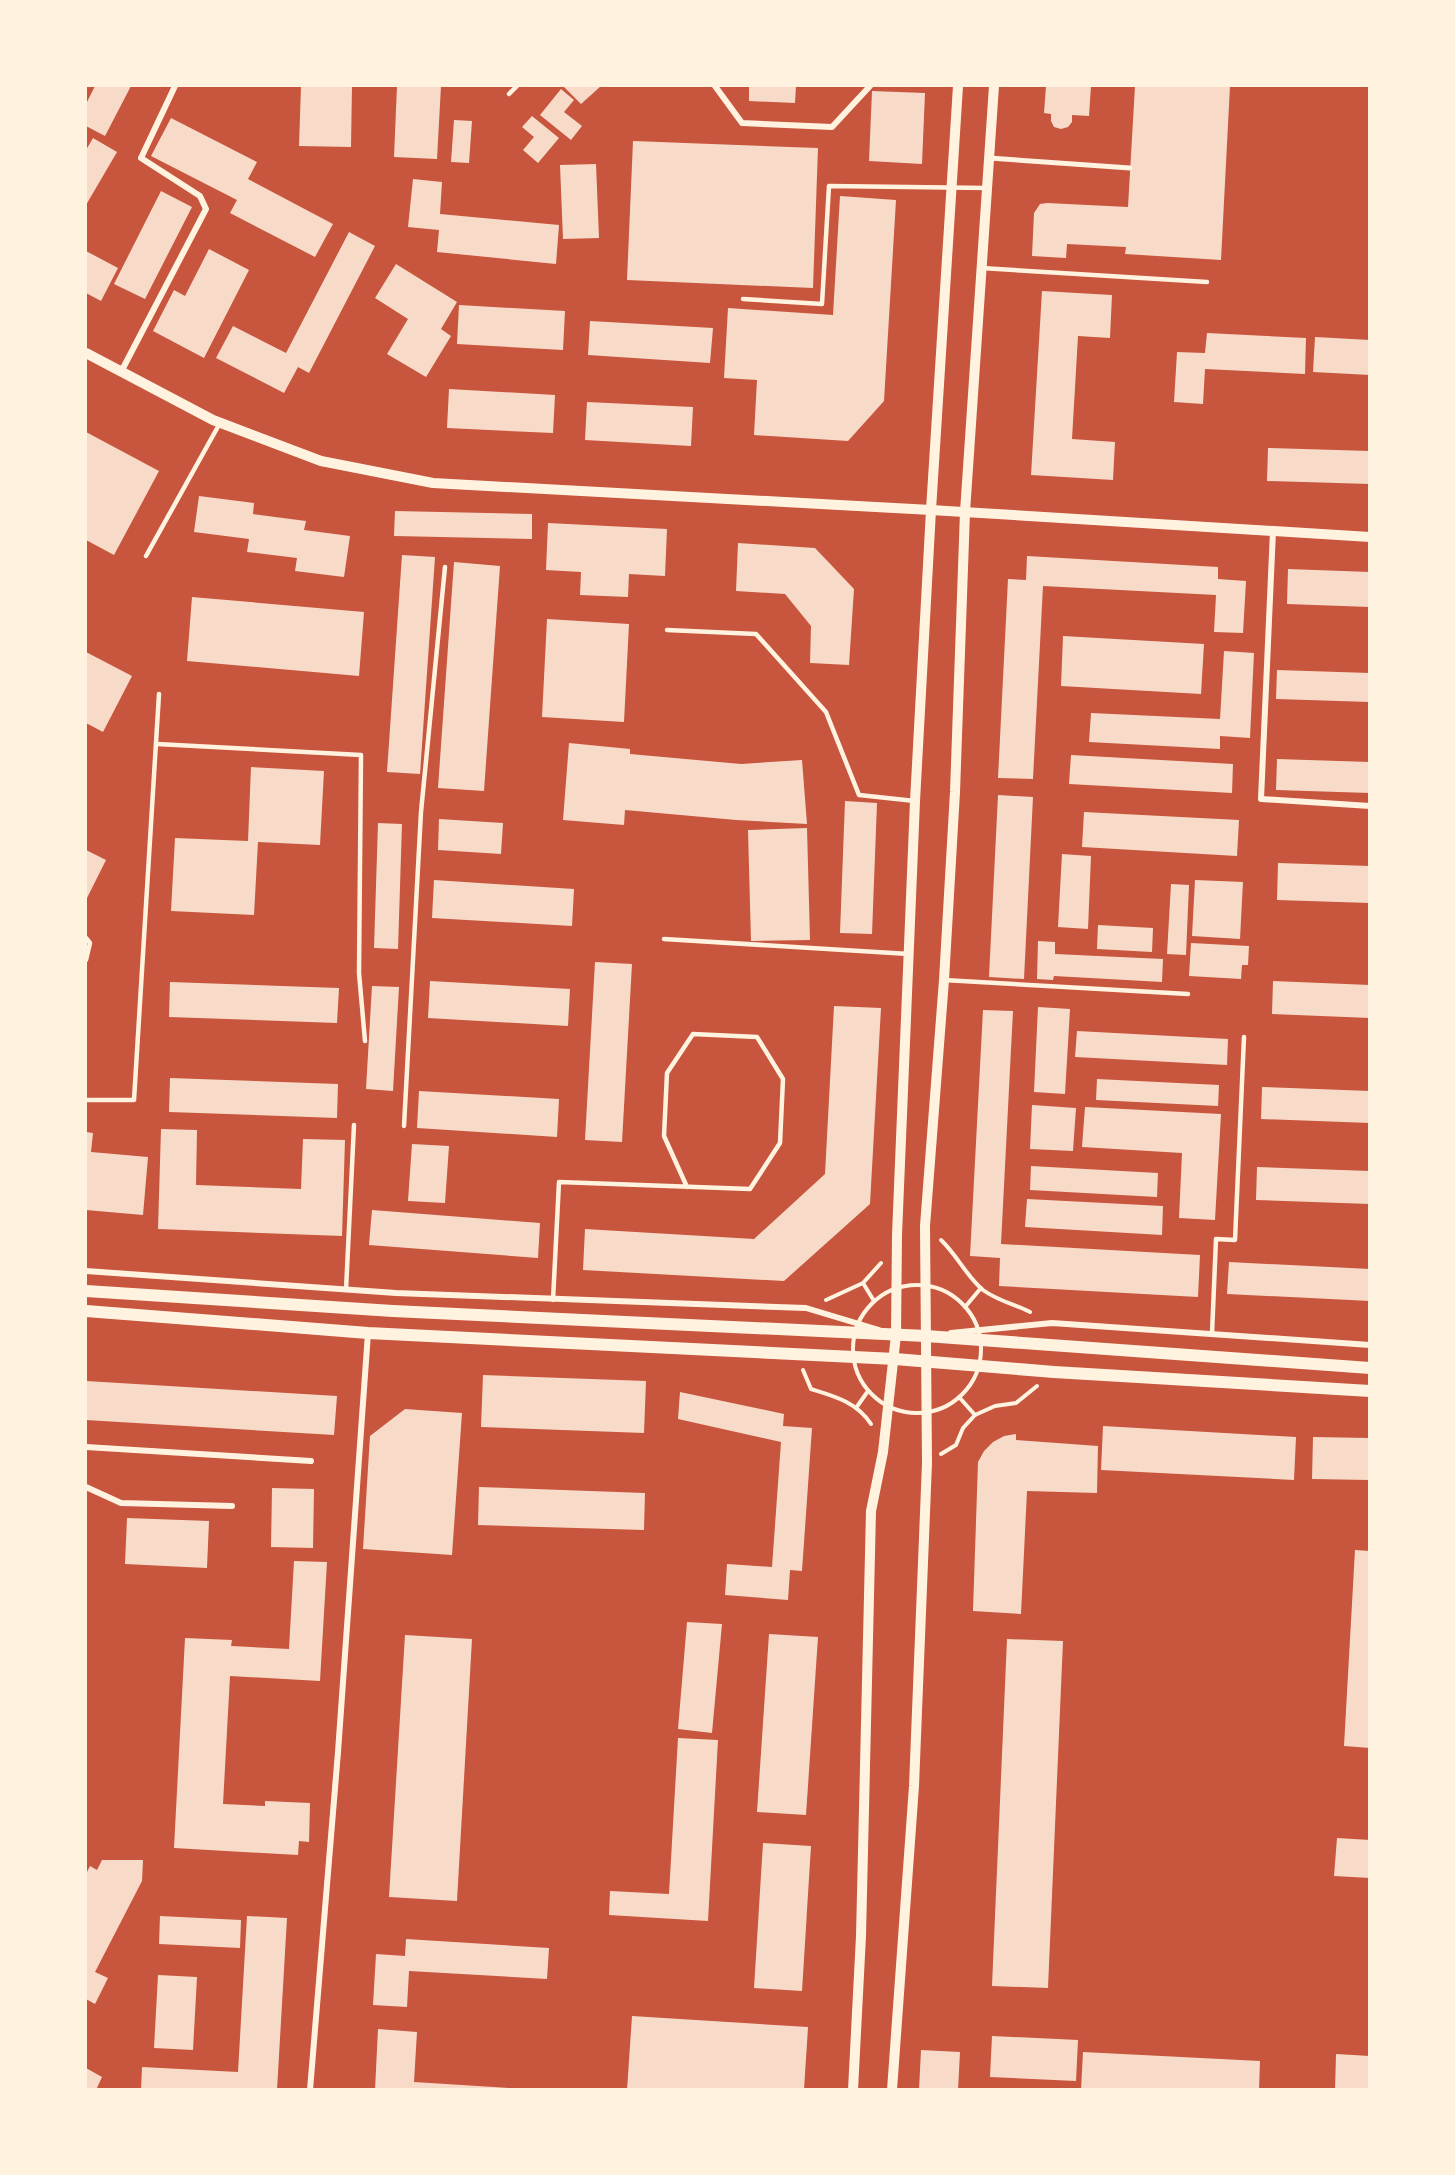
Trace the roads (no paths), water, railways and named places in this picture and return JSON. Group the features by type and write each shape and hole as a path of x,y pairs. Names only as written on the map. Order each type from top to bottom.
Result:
{"main road":[{"path":"86,1291 393,1311 926,1336 1370,1368"},
{"path":"86,1311 368,1333 797,1356 895,1359 1054,1372 1370,1391"}],"street":[{"path":"121,372 206,209 200,196 141,159 175,86"},
{"path":"715,86 742,123 832,127 870,86"},
{"path":"853,2090 861,1936 871,1511 883,1452 895,1359 897,1235 915,801 958,86"},
{"path":"892,2090 914,1786 927,1463 926,1226 955,792 965,512 994,86"},
{"path":"989,158 1130,168"},
{"path":"86,353 220,423 321,461 433,483 1370,537"},
{"path":"1273,531 1261,799 1370,806"},
{"path":"86,1271 346,1290 553,1300 806,1308 896,1335"},
{"path":"926,1336 1052,1323 1370,1345"},
{"path":"310,2090 340,1729 368,1333"},
{"path":"86,1447 311,1461"},
{"path":"86,1487 121,1503 232,1506"}],"lane":[{"path":"509,94 517,86"},
{"path":"743,299 822,304 829,186 987,188"},
{"path":"981,268 1208,282"},
{"path":"146,556 220,423"},
{"path":"404,1126 421,812 446,567"},
{"path":"667,630 756,634 826,712 859,795 915,801"},
{"path":"86,1100 134,1100 159,694"},
{"path":"156,744 361,755 358,973 365,1041"},
{"path":"86,938 90,943 86,960"},
{"path":"664,939 909,954"},
{"path":"944,980 1188,994"},
{"path":"553,1300 559,1182 687,1187 750,1189 780,1143 783,1079 757,1037 693,1034 667,1073 664,1136 687,1187"},
{"path":"1212,1334 1216,1239 1235,1240 1244,1037"},
{"path":"346,1290 354,1125"}]}
